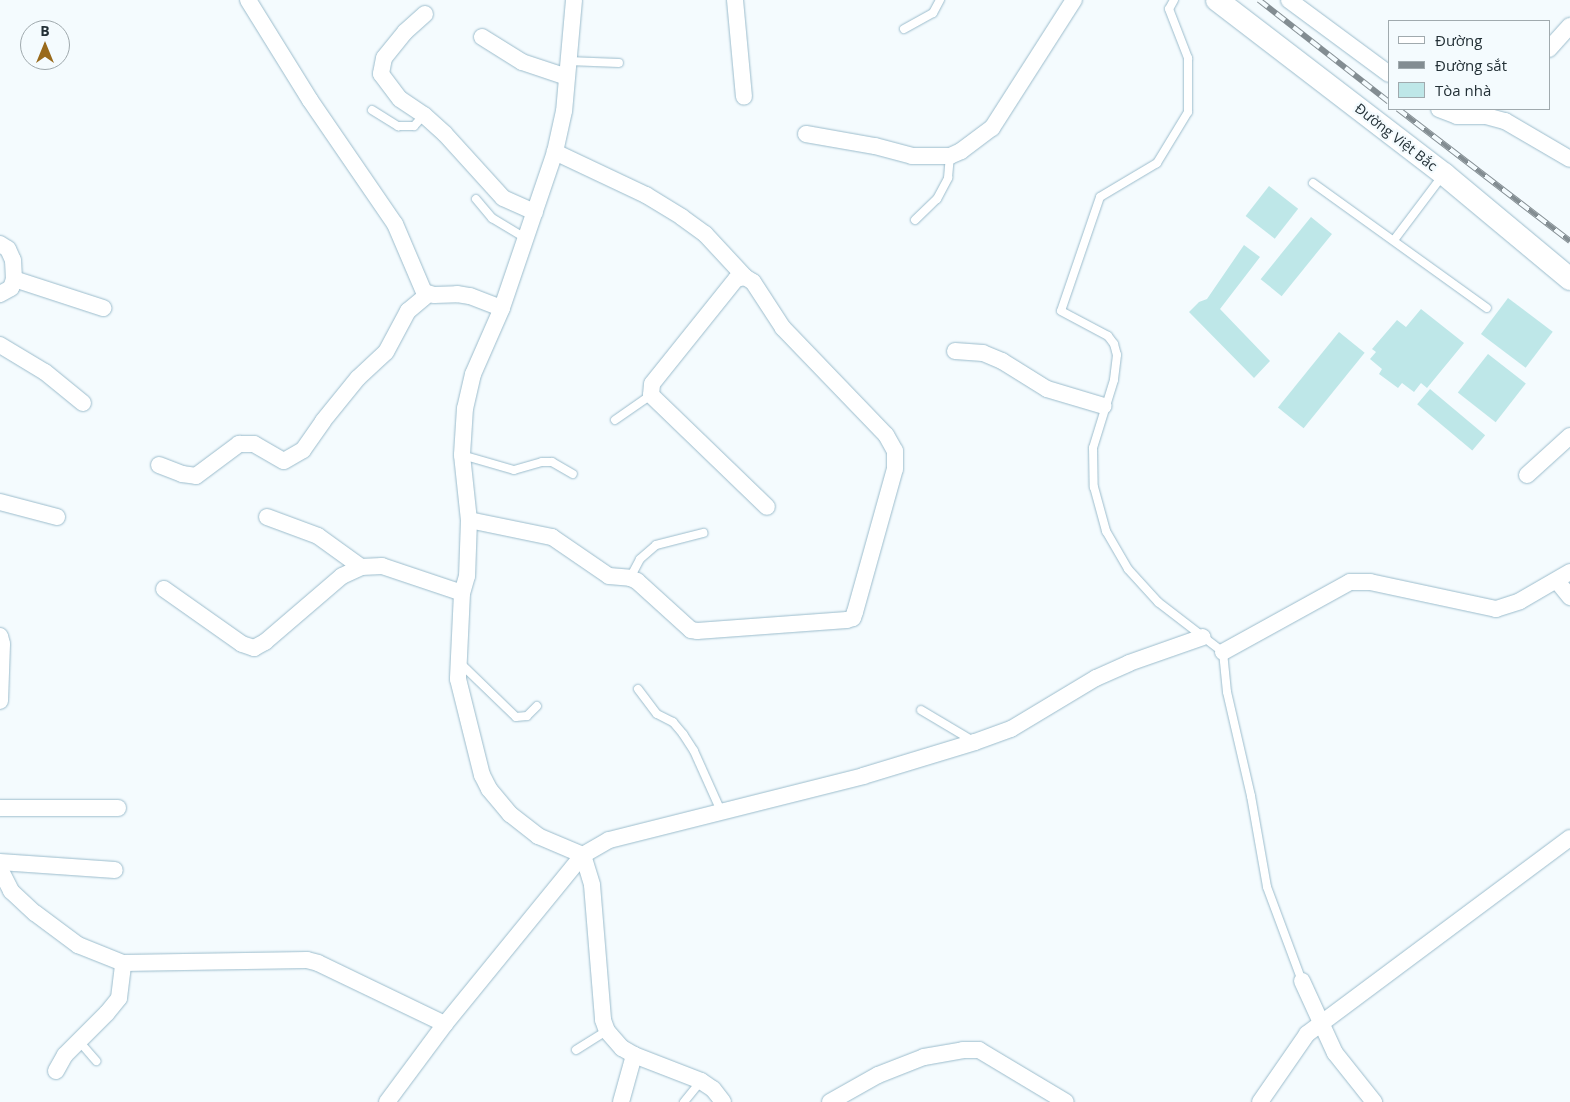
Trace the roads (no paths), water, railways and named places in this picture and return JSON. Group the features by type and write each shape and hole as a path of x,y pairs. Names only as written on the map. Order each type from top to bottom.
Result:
{"street":[{"path":"248,0 310,100 395,224 424,292 428,294 457,294 502,308"},
{"path":"574,0 564,111 555,152 502,308 474,374 465,408 462,455 469,520 467,576 462,593 458,679 482,775 489,790 510,814 538,836 584,855"},
{"path":"735,0 744,97"},
{"path":"806,134 875,146 912,156 950,156 992,128 1074,0"},
{"name":"Đường Việt Bắc","path":"1217,0 1444,174 1570,279"},
{"path":"1289,0 1388,73"},
{"path":"425,14 405,32 384,58 381,74 400,99 424,115 445,134 503,198 535,212"},
{"path":"1550,48 1570,26"},
{"path":"482,36 522,62 567,69"},
{"path":"1442,110 1457,116 1489,112 1570,160"},
{"path":"469,520 543,533 610,576 630,578 637,581 687,627 697,632 847,620 853,618 855,612 895,468 895,450 886,435 783,328 753,282 745,277 705,234 682,217 610,176 555,152"},
{"path":"0,244 8,249 13,260 14,279 11,288 0,294"},
{"path":"745,277 736,279 652,384 651,395 768,507"},
{"path":"14,279 103,308"},
{"path":"159,464 182,474 196,476 239,444 254,444 284,461 303,450 323,421 358,378 386,352 408,311 428,294"},
{"path":"0,346 45,372 83,403"},
{"path":"955,352 983,353 1047,389 1104,406"},
{"path":"1527,475 1570,436"},
{"path":"0,502 57,517"},
{"path":"267,517 318,536 361,567"},
{"path":"164,589 242,644 254,648 265,642 342,576 361,567 382,566 462,593"},
{"path":"1223,652 1350,582 1370,582 1496,608 1520,601 1563,577 1570,597"},
{"path":"0,636 2,644 0,701"},
{"path":"387,1102 445,1024 584,855 610,840 863,776 975,742 1011,728 1096,678 1130,663 1203,638"},
{"path":"0,808 118,808"},
{"path":"1260,1102 1304,1038 1570,838"},
{"path":"584,855 592,885 603,1020 607,1030 622,1048 634,1056 701,1081 713,1089 723,1102"},
{"path":"0,862 115,870"},
{"path":"0,869 11,891 34,914 78,945 123,963 307,960 318,963 445,1024"},
{"path":"56,1071 65,1055 107,1013 119,998 123,963"},
{"path":"1302,981 1339,1060 1374,1102"},
{"path":"830,1102 878,1075 914,1060 964,1050 979,1050 1066,1102"},
{"path":"621,1102 634,1056"}],"lane":[{"path":"904,29 933,13 940,0"},
{"path":"1174,0 1169,9 1188,58 1188,112 1157,162 1100,197 1061,311 1108,336 1114,344 1117,355 1114,380 1104,406 1092,448 1094,487 1106,531 1128,569 1158,602 1223,652 1227,692 1250,796 1267,887 1302,981"},
{"path":"567,69 619,64"},
{"path":"372,110 398,126 414,126 424,115"},
{"path":"915,220 937,199 948,178 950,156"},
{"path":"1394,240 1444,174"},
{"path":"1313,183 1487,308"},
{"path":"476,199 492,218 525,238"},
{"path":"615,420 651,395"},
{"path":"462,455 514,470 542,462 552,462 572,474"},
{"path":"630,578 640,559 656,545 703,533"},
{"path":"458,660 516,717 527,716 537,706"},
{"path":"638,689 657,714 673,722 683,734 694,751 721,811"},
{"path":"921,710 975,742"},
{"path":"576,1050 607,1030"},
{"path":"78,1040 96,1061"},
{"path":"684,1102 701,1081"}],"railway":[{"path":"1259,0 1388,101"},
{"path":"1399,110 1570,241"}]}
